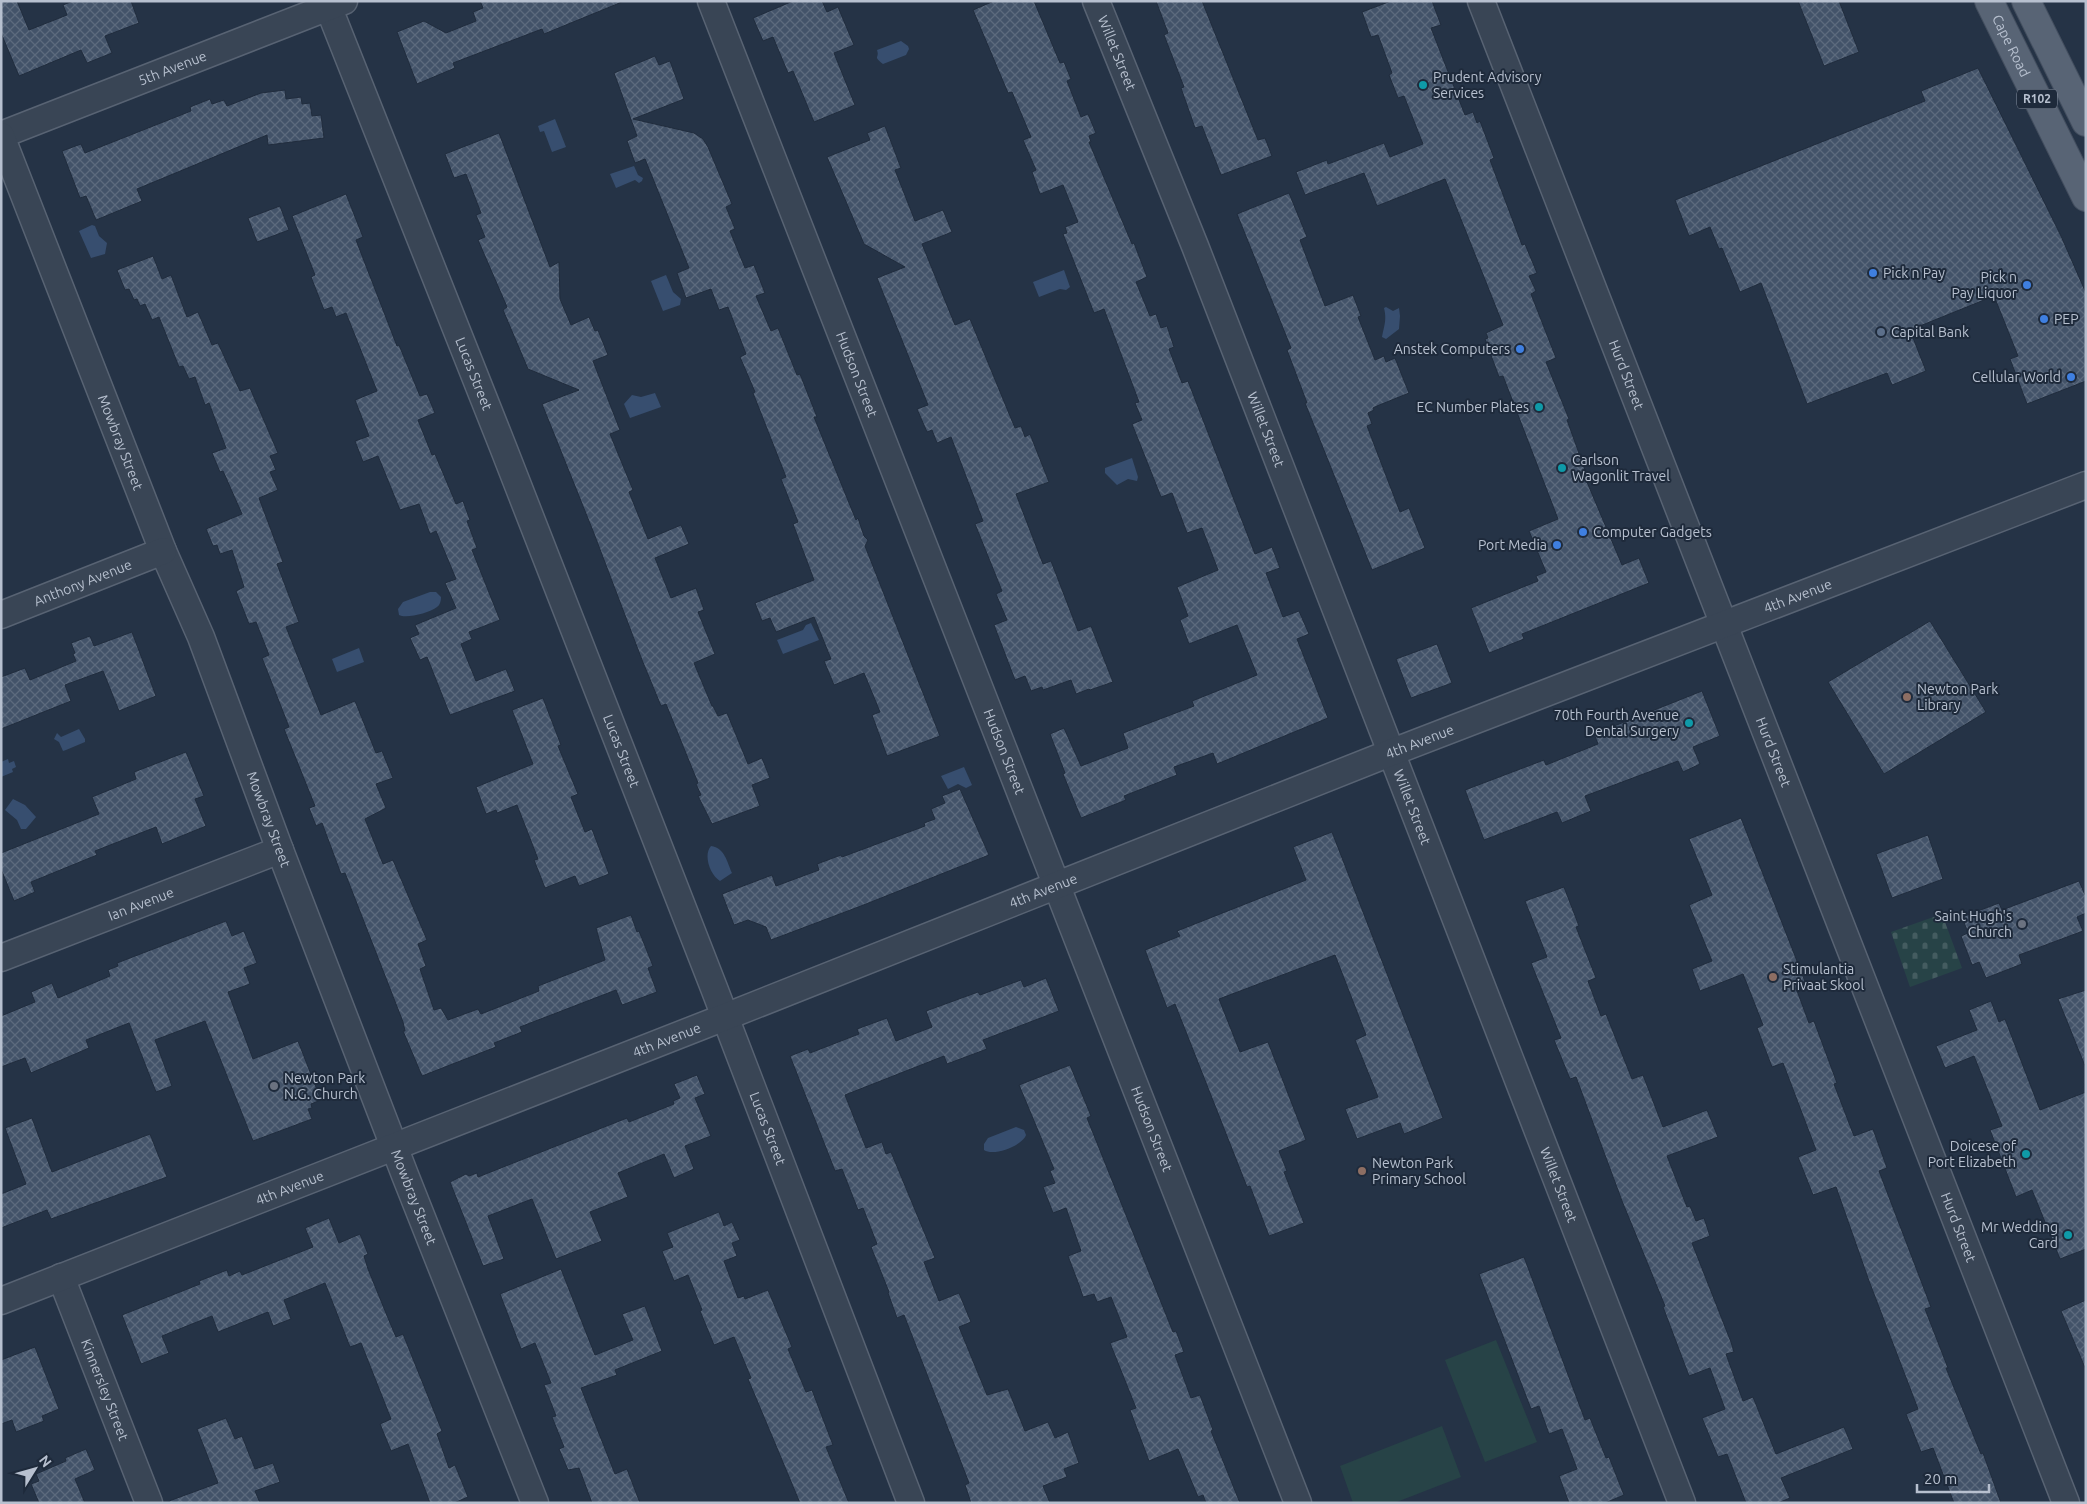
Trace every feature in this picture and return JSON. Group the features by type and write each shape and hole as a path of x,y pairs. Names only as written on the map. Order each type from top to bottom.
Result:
{"main road":[{"name":"Cape Road","path":"1989,1 2086,197"},
{"name":"R102","path":"2026,1 2086,122"}],"street":[{"name":"Hudson Street","path":"711,1 1298,1503"},
{"name":"Willet Street","path":"1096,1 1198,256 1682,1503"},
{"name":"Hurd Street","path":"1481,1 2066,1503"},
{"name":"5th Avenue","path":"1,135 333,3"},
{"name":"Lucas Street","path":"333,3 911,1503"},
{"name":"Mowbray Street","path":"1,135 163,551 200,637 394,1147 535,1503"},
{"name":"4th Avenue","path":"1,1301 725,1017 1390,753 2086,485"},
{"name":"Anthony Avenue","path":"1,615 163,551"},
{"name":"Ian Avenue","path":"1,958 280,850"},
{"name":"Kinnersley Street","path":"61,1277 149,1503"}],"green space":[{"path":"1942,914 1962,968 1910,987 1891,932"},
{"path":"1496,1340 1537,1442 1485,1462 1445,1360"},
{"path":"1442,1426 1461,1477 1394,1503 1353,1503 1340,1466"}],"water":[{"path":"901,41 908,46 909,49 906,55 883,64 877,58 877,50"},
{"path":"555,119 566,147 552,152 544,131 540,132 538,126"},
{"path":"634,166 638,175 643,178 642,181 639,183 635,180 616,188 610,174"},
{"path":"92,225 95,226 99,236 107,243 105,254 91,258 79,231"},
{"path":"1064,270 1070,287 1066,290 1060,289 1039,297 1033,282"},
{"path":"666,275 673,292 681,299 680,305 663,311 651,281"},
{"path":"1386,307 1393,311 1399,308 1400,316 1399,329 1386,339 1382,337 1385,320 1384,308"},
{"path":"655,393 661,407 630,418 624,404 632,395 641,397"},
{"path":"1132,458 1138,477 1137,481 1128,479 1117,485 1105,473 1105,468"},
{"path":"430,592 436,592 441,597 437,607 418,615 399,615 398,609 403,602"},
{"path":"811,623 819,640 783,654 777,640 803,630 806,625"},
{"path":"359,648 364,662 337,672 332,659"},
{"path":"79,729 85,742 63,751 59,742 54,739 57,733 61,737"},
{"path":"8,759 9,763 14,761 16,767 12,769 13,772 1,777 1,762"},
{"path":"964,767 972,785 966,788 958,784 948,789 941,776"},
{"path":"13,799 25,805 36,817 26,829 21,829 17,820 5,810"},
{"path":"711,846 716,847 722,853 732,873 720,881 713,874 709,865 708,854"},
{"path":"1016,1127 1024,1130 1026,1135 1020,1143 1001,1151 989,1152 984,1150 984,1144 988,1138"}],"building":[{"path":"1,1 17,1 29,30 67,15 63,5 73,1 131,1 139,23 105,36 112,53 87,63 81,50 19,76 1,33"},
{"path":"480,1 622,2 544,34 542,29 453,63 455,68 417,84 397,32 424,21 446,33 476,21 473,12 483,8"},
{"path":"793,1 822,1 827,12 838,7 854,45 834,53 855,105 814,122 793,71 788,73 773,37 763,41 753,18"},
{"path":"994,1 1034,1 1060,63 1064,62 1071,79 1067,81 1081,117 1088,114 1096,133 1089,136 1091,142 1089,142 1147,277 1136,282 1150,316 1156,314 1161,328 1167,326 1174,347 1169,349 1182,383 1188,381 1255,554 1272,547 1280,568 1266,573 1283,617 1299,611 1309,634 1297,639 1328,718 1217,764 1213,753 1174,767 1177,775 1124,796 1126,800 1081,818 1063,774 1065,773 1050,734 1064,728 1081,766 1128,748 1123,733 1194,706 1192,701 1257,675 1237,625 1189,644 1180,620 1188,616 1177,587 1218,570 1202,528 1187,533 1172,493 1161,497 1132,424 1142,420 1135,403 1139,402 1104,309 1094,313 1063,234 1067,233 1065,227 1078,222 1063,185 1040,194 1032,172 1036,170 1023,140 1031,137 1012,92 1008,93 973,10"},
{"path":"1156,1 1202,1 1258,140 1265,138 1272,156 1221,175 1202,126 1195,128 1181,88 1184,87 1164,35 1168,33"},
{"path":"1391,1 1432,1 1441,25 1431,28 1465,115 1473,112 1477,123 1480,121 1494,158 1490,160 1522,245 1525,244 1537,273 1529,276 1536,291 1531,294 1556,358 1546,362 1569,419 1567,420 1589,481 1587,482 1622,565 1639,558 1649,583 1522,634 1524,639 1489,653 1471,608 1538,581 1536,576 1546,572 1529,531 1558,519 1503,376 1499,377 1485,339 1488,338 1486,333 1503,325 1445,179 1377,206 1364,173 1305,195 1296,172 1327,160 1328,164 1384,143 1390,157 1423,144 1404,96 1398,98 1389,75 1392,73 1378,35 1371,37 1362,12"},
{"path":"1798,1 1839,1 1859,52 1824,66"},
{"path":"655,56 659,65 670,61 684,99 633,119 694,133 703,139 708,147 732,204 726,207 735,229 730,231 745,268 754,265 765,293 756,296 771,331 778,328 797,375 800,374 817,417 814,417 856,520 858,518 864,536 868,540 865,546 940,736 887,756 872,715 880,712 864,673 834,685 824,661 831,659 814,617 776,632 770,618 762,621 755,603 814,580 793,524 798,522 781,479 786,477 740,357 746,354 728,307 719,310 711,289 686,298 677,273 689,268 645,159 635,163 627,141 637,136 614,73"},
{"path":"1978,68 2061,236 2086,293 2086,381 2027,404 2010,359 2018,356 1994,296 1910,330 1926,371 1892,385 1887,373 1807,404 1761,283 1740,292 1722,248 1719,249 1710,227 1689,236 1675,200 1925,101 1921,91"},
{"path":"285,90 286,99 301,97 302,104 310,103 312,116 321,115 324,138 268,145 267,135 137,189 142,201 96,220 86,196 80,198 62,151 81,144 85,153 191,111 190,107 210,99 212,104 224,100 227,106 261,93"},
{"path":"885,126 901,168 895,170 915,221 943,210 952,232 922,244 955,325 970,319 1015,428 1021,426 1025,437 1030,434 1049,482 1016,494 1043,564 1051,561 1078,631 1091,626 1113,682 1076,694 1071,680 1043,690 1042,687 1031,691 1025,676 1015,680 994,625 1007,620 996,594 1002,591 975,524 983,521 951,437 937,443 932,430 927,432 917,409 928,405 877,278 905,267 864,244 827,157 870,140 867,133"},
{"path":"499,133 550,267 559,262 560,299 571,325 589,317 595,331 598,330 608,355 593,361 620,430 610,434 633,490 629,492 648,539 681,525 689,544 655,558 671,598 696,588 704,610 698,612 715,654 694,663 712,706 718,716 727,713 748,764 762,758 770,778 752,785 760,806 712,824 698,796 701,795 696,784 698,783 666,704 661,706 642,660 542,404 579,390 528,369 503,310 507,307 478,240 485,237 476,215 481,213 466,174 454,178 445,154"},
{"path":"1289,193 1307,237 1300,240 1325,306 1353,295 1361,316 1358,317 1375,360 1384,356 1386,362 1395,358 1409,393 1373,408 1374,410 1368,413 1372,424 1367,426 1400,512 1409,508 1425,548 1372,570 1305,403 1307,403 1287,350 1291,348 1237,214"},
{"path":"346,194 363,237 356,240 397,346 399,345 420,396 427,394 435,413 418,420 432,455 435,454 456,504 463,501 470,520 467,521 477,548 472,550 500,620 469,632 472,639 461,644 476,681 506,669 515,691 450,715 427,657 420,660 410,638 419,634 415,625 456,608 445,583 456,579 436,531 430,534 419,504 400,510 378,456 363,462 355,441 369,436 355,400 377,391 346,313 336,317 332,307 324,310 311,277 315,275 292,216"},
{"path":"280,206 289,230 257,242 248,218"},
{"path":"153,256 162,279 171,275 187,317 198,312 212,345 218,343 240,391 250,388 278,453 270,456 276,470 270,472 278,490 259,498 283,562 277,564 299,622 286,627 321,715 355,701 376,753 382,751 393,778 376,784 386,808 365,819 383,864 393,860 427,940 418,944 426,966 420,969 434,1010 441,1008 448,1020 478,1009 481,1014 539,991 538,986 605,960 596,928 631,915 653,966 648,968 657,992 622,1005 616,990 520,1027 522,1032 494,1043 496,1047 422,1076 403,1031 405,1031 403,1022 345,873 341,874 322,823 316,826 309,808 315,806 284,729 289,727 262,658 269,655 256,622 249,624 236,591 244,587 232,550 220,554 217,545 213,546 206,529 242,514 223,471 220,472 212,453 226,448 209,403 205,405 195,377 189,379 183,366 179,367 159,317 152,320 145,304 140,306 137,299 134,300 129,289 125,290 117,270"},
{"name":"Newton Park Library","path":"1930,621 1986,712 1884,774 1828,682"},
{"path":"132,632 156,696 119,711 103,671 65,685 71,701 1,729 1,677 25,668 30,680 76,661 71,643 90,636 94,646"},
{"path":"1437,644 1452,683 1411,698 1396,659"},
{"path":"1702,691 1720,736 1693,747 1700,764 1683,772 1678,761 1585,796 1591,811 1562,823 1557,812 1484,840 1465,790 1544,760 1546,765 1598,744 1594,734"},
{"path":"543,698 561,745 558,746 578,794 571,797 585,832 592,829 609,874 579,886 575,876 545,888 534,860 538,859 517,805 497,813 496,810 486,814 476,787 533,764 512,710"},
{"path":"186,752 204,796 195,799 206,826 162,844 156,827 95,851 97,855 31,882 35,892 14,901 1,869 1,853 99,814 92,797 136,779 134,772"},
{"path":"960,789 989,855 771,940 766,927 748,920 734,925 722,894 772,875 776,886 819,870 817,864 841,855 842,857 925,826 924,823 935,819 931,809 945,803 942,796"},
{"path":"1741,818 1806,984 1796,988 1809,1023 1814,1021 1837,1083 1834,1084 1854,1136 1873,1129 1887,1168 1879,1171 1931,1307 1925,1309 1948,1368 1946,1368 1981,1454 1983,1453 2001,1503 1954,1503 1933,1448 1921,1452 1906,1414 1918,1409 1869,1281 1836,1187 1813,1195 1798,1157 1816,1150 1783,1063 1772,1067 1757,1028 1763,1025 1743,974 1700,991 1692,969 1712,961 1689,905 1712,895 1689,839"},
{"path":"1332,832 1443,1118 1404,1134 1400,1123 1357,1139 1345,1109 1378,1097 1355,1040 1366,1035 1335,955 1219,999 1240,1052 1268,1042 1306,1140 1279,1151 1287,1171 1284,1172 1304,1223 1269,1236 1250,1186 1247,1187 1175,1004 1167,1008 1145,950 1180,936 1177,931 1306,880 1293,847"},
{"path":"1928,835 1943,879 1892,898 1876,854"},
{"name":"Saint Hugh's Church","path":"2079,881 2086,897 2086,913 2077,917 2083,931 2019,955 2022,964 1986,978 1979,962 1972,965 1961,936 1968,933 1962,917 1999,903 2002,910"},
{"path":"1564,887 1579,926 1576,927 1596,978 1588,981 1601,1016 1606,1014 1632,1079 1643,1075 1663,1127 1707,1110 1718,1137 1667,1156 1687,1207 1690,1206 1696,1221 1704,1218 1710,1236 1692,1243 1731,1342 1734,1352 1726,1354 1743,1401 1753,1397 1776,1454 1844,1427 1853,1449 1781,1478 1790,1498 1778,1503 1746,1503 1727,1454 1718,1457 1702,1418 1725,1409 1710,1368 1689,1376 1663,1307 1665,1306 1622,1201 1576,1077 1570,1079 1554,1040 1561,1038 1531,963 1547,957 1525,901"},
{"path":"226,921 232,936 244,931 257,963 244,968 250,984 228,992 253,1059 298,1041 321,1100 311,1104 312,1108 308,1109 312,1119 253,1141 205,1021 155,1040 172,1086 156,1092 129,1023 86,1040 89,1048 31,1073 25,1058 1,1067 1,1016 35,1002 31,992 52,983 58,998 110,976 108,970 118,966 117,963"},
{"path":"1046,978 1059,1011 983,1040 987,1049 947,1064 944,1056 845,1095 866,1148 882,1142 886,1154 891,1152 935,1258 924,1262 939,1301 959,1293 971,1322 959,1327 987,1395 1008,1389 1025,1431 1048,1422 1055,1438 1068,1432 1079,1463 1064,1469 1067,1477 1043,1486 1050,1503 971,1503 965,1485 969,1483 904,1315 897,1318 871,1247 877,1244 863,1208 858,1210 842,1169 835,1171 790,1056 808,1049 810,1053 859,1034 857,1029 887,1018 896,1041 932,1027 926,1011 978,992 980,995 1021,980 1024,987"},
{"path":"2086,990 2086,1066 2085,1066 2058,999"},
{"path":"1991,1001 1999,1022 2005,1019 2040,1110 2086,1092 2086,1249 2060,1259 2032,1190 2016,1197 1990,1130 2002,1126 1974,1056 1945,1068 1936,1046 1977,1030 1969,1010"},
{"path":"1070,1065 1091,1116 1087,1118 1173,1332 1176,1331 1184,1352 1175,1355 1191,1398 1200,1395 1213,1430 1211,1431 1240,1503 1206,1503 1203,1495 1198,1497 1178,1449 1149,1461 1130,1410 1136,1408 1110,1343 1127,1337 1111,1297 1097,1302 1094,1294 1083,1297 1068,1256 1081,1251 1066,1208 1053,1213 1043,1187 1055,1183 1050,1171 1054,1169 1019,1085"},
{"path":"697,1075 705,1094 695,1098 711,1136 685,1146 694,1169 674,1178 664,1154 618,1173 628,1197 590,1212 602,1241 556,1259 532,1199 488,1216 504,1259 483,1266 450,1182 466,1174 469,1176 477,1173 478,1177 627,1118 629,1122 674,1104 673,1101 680,1098 674,1084"},
{"path":"32,1118 52,1172 150,1134 167,1177 51,1219 47,1210 1,1228 1,1194 26,1184 5,1128"},
{"path":"719,1212 724,1226 732,1222 740,1240 732,1243 737,1256 724,1261 738,1298 744,1296 745,1299 768,1290 792,1347 788,1349 806,1392 812,1390 833,1445 826,1447 849,1503 800,1503 748,1379 751,1378 734,1337 714,1345 688,1275 674,1281 662,1251 673,1247 667,1233"},
{"path":"329,1218 339,1243 360,1234 368,1254 364,1256 368,1269 388,1318 396,1337 403,1334 442,1431 437,1434 449,1468 455,1465 468,1497 454,1503 430,1503 408,1444 391,1451 380,1424 391,1419 361,1343 350,1347 325,1283 284,1300 291,1319 273,1326 268,1312 218,1332 212,1316 162,1336 169,1353 141,1364 122,1315 200,1284 199,1281 227,1270 229,1276 240,1271 242,1275 313,1247 305,1228"},
{"path":"1524,1257 1585,1420 1590,1418 1606,1458 1609,1457 1624,1495 1605,1503 1569,1503 1559,1476 1577,1469 1562,1429 1549,1434 1539,1406 1531,1409 1479,1274"},
{"path":"561,1269 595,1355 633,1340 622,1314 645,1306 662,1351 615,1370 617,1375 581,1388 615,1474 627,1469 640,1503 592,1503 579,1468 568,1470 559,1449 564,1447 552,1417 556,1416 544,1385 551,1383 535,1343 521,1349 500,1294"},
{"path":"2086,1300 2086,1370 2061,1311"},
{"path":"35,1347 59,1409 42,1416 44,1421 16,1432 12,1420 1,1424 1,1360"},
{"path":"226,1418 235,1439 242,1436 255,1469 273,1463 280,1482 255,1491 260,1503 170,1503 169,1501 218,1483 197,1429"},
{"path":"86,1449 95,1470 75,1479 85,1503 39,1503 31,1484 39,1481 36,1474 66,1461 65,1458"}],"place":[{"name":"Prudent Advisory Services","path":"1423,85"},
{"name":"Pick n Pay","path":"1873,273"},
{"name":"Pick n Pay Liquor","path":"2027,285"},
{"name":"PEP","path":"2044,319"},
{"name":"Capital Bank","path":"1881,332"},
{"name":"Anstek Computers","path":"1520,349"},
{"name":"Cellular World","path":"2071,377"},
{"name":"EC Number Plates","path":"1539,407"},
{"name":"Carlson Wagonlit Travel","path":"1562,468"},
{"name":"Computer Gadgets","path":"1583,532"},
{"name":"Port Media","path":"1557,545"},
{"name":"Newton Park Library","path":"1907,697"},
{"name":"70th Fourth Avenue Dental Surgery","path":"1689,723"},
{"name":"Saint Hugh's Church","path":"2022,924"},
{"name":"Stimulantia Privaat Skool","path":"1773,977"},
{"name":"Newton Park N.G. Church","path":"274,1086"},
{"name":"Doicese of Port Elizabeth","path":"2026,1154"},
{"name":"Newton Park Primary School","path":"1362,1171"},
{"name":"Mr Wedding Card","path":"2068,1235"}]}
